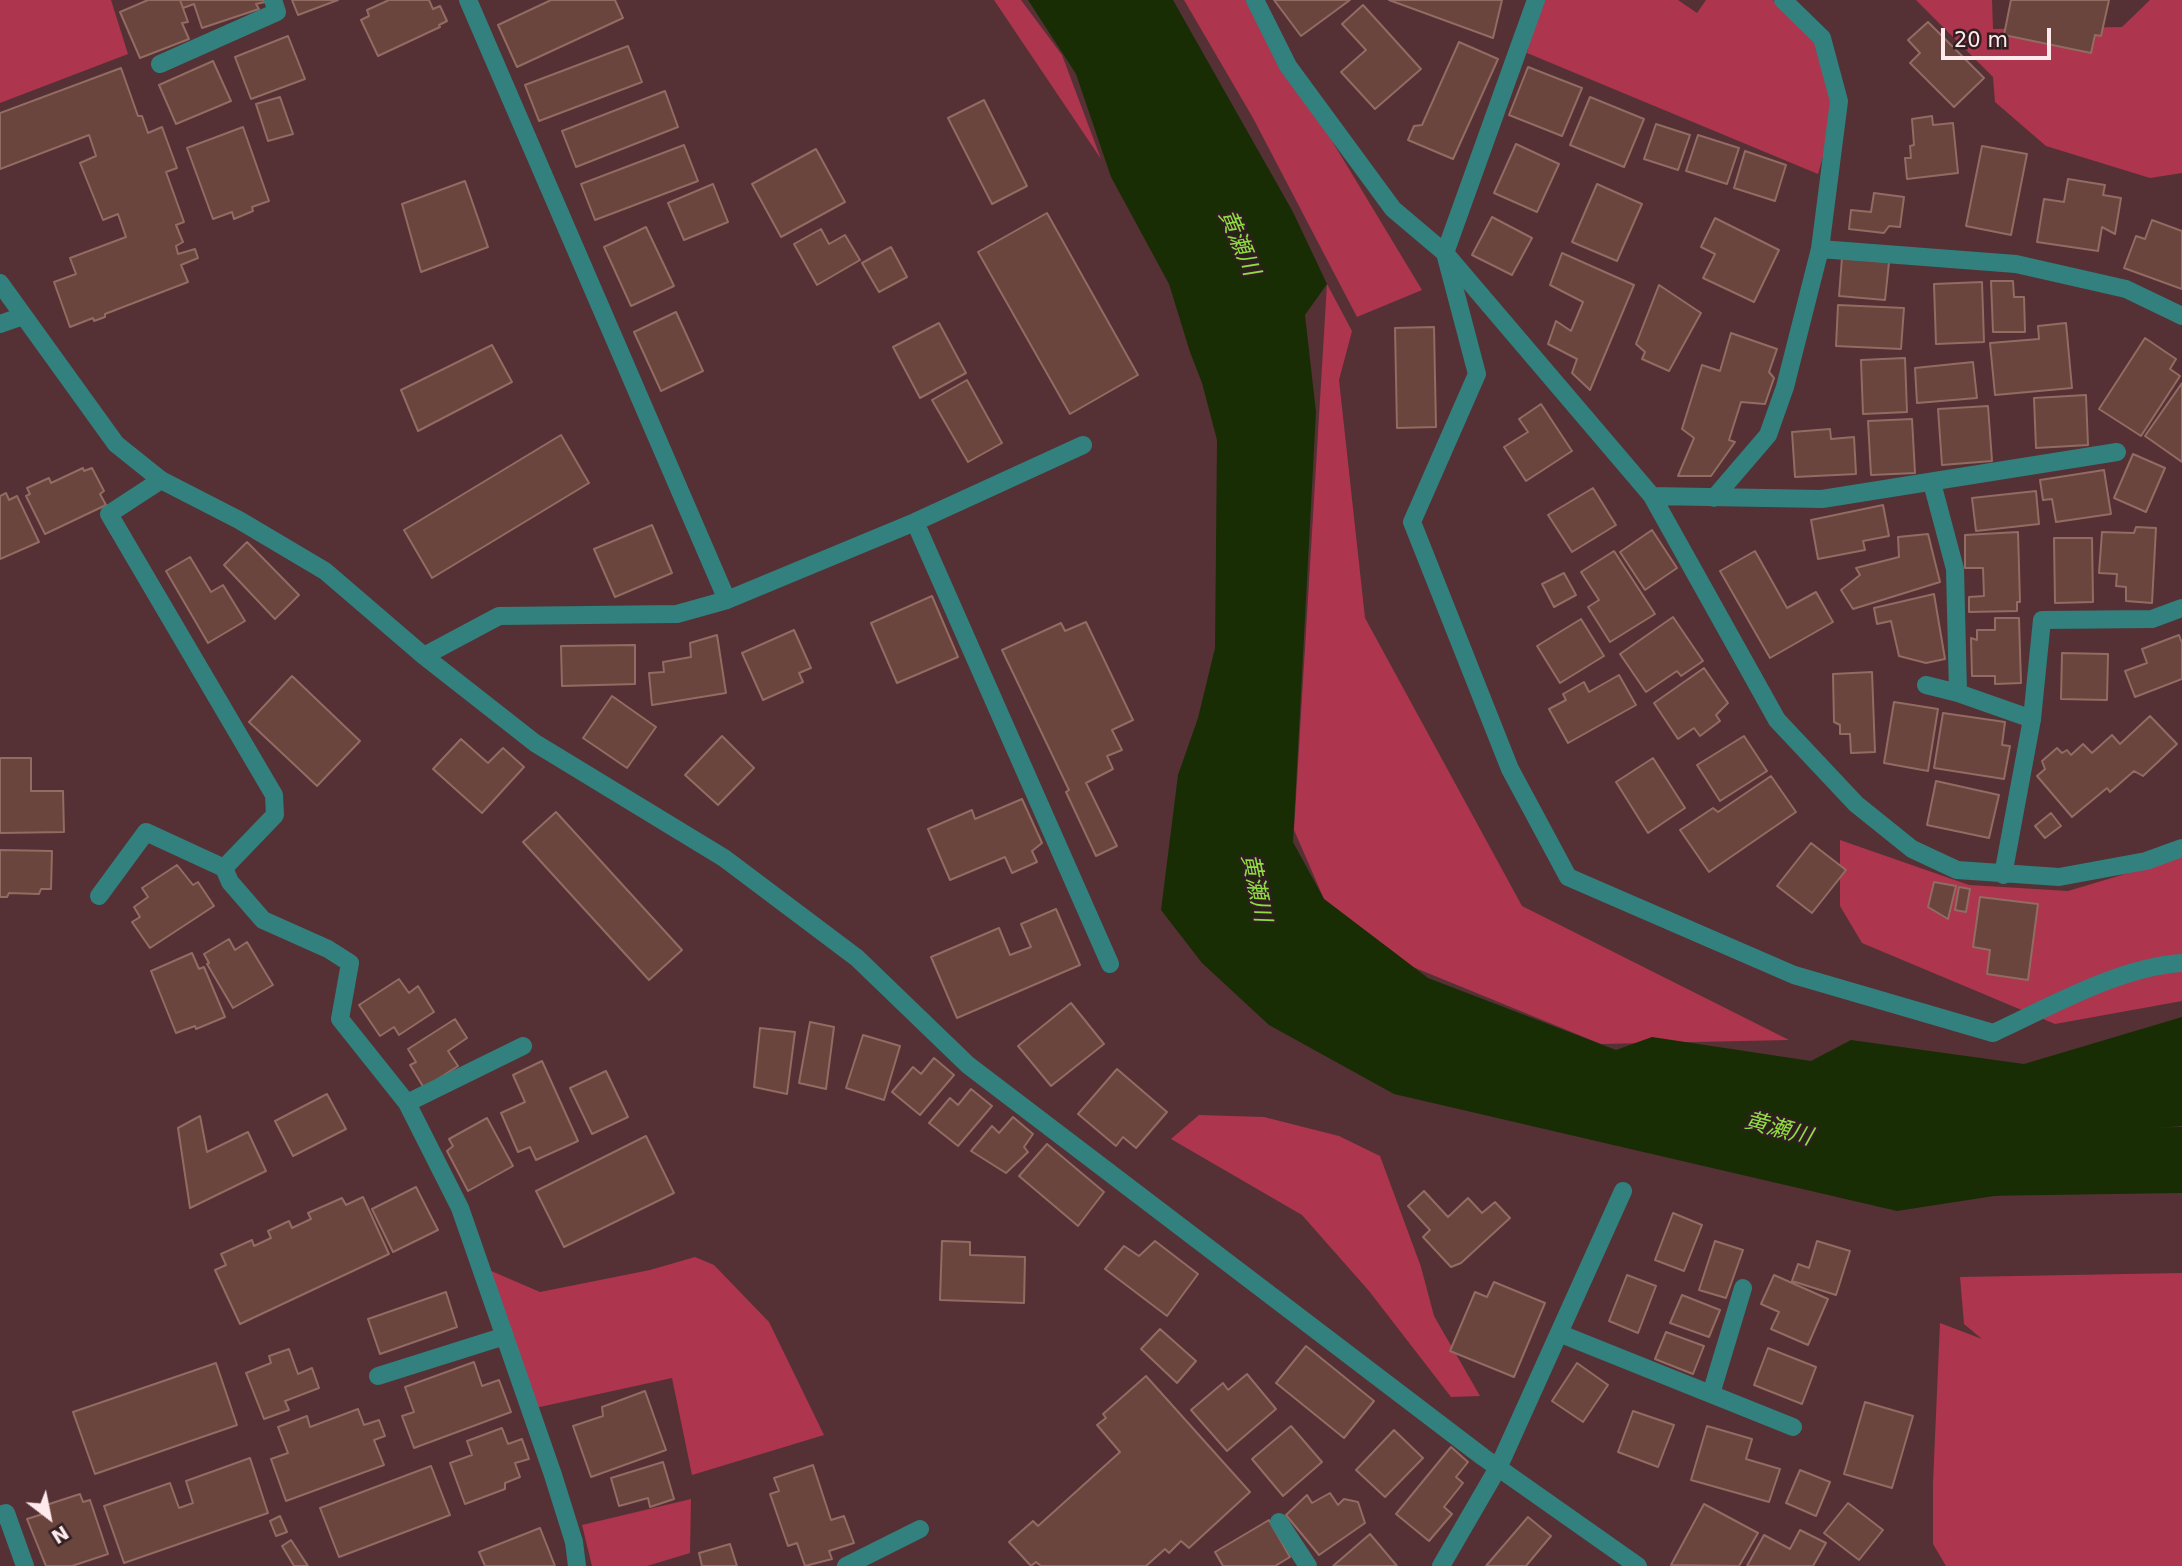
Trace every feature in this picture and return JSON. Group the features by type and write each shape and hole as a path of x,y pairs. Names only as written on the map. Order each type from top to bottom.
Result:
{"street":[{"path":"160,64 276,12 273,0"},
{"path":"468,0 727,600"},
{"path":"1255,0 1288,66 1393,209 1446,253 1652,496 1777,720 1856,804 1912,849 1957,870 2059,877 2146,861 2182,848"},
{"path":"1536,0 1446,253 1477,374 1412,522 1510,769 1568,877 1794,975 1993,1033 2111,980 2182,963"},
{"path":"1714,498 1768,435 1785,387 1820,249 1839,101 1822,38 1783,0"},
{"path":"1820,249 2016,264 2126,289 2182,316"},
{"path":"0,283 116,444 160,480 239,520 325,571 424,656 535,743 724,858 858,958 968,1065 1483,1457 1638,1566"},
{"path":"0,324 23,316"},
{"path":"424,656 499,616 677,614 727,600 915,522 1083,445"},
{"path":"1652,496 1822,499 2116,452"},
{"path":"160,480 109,514 274,795 275,815 224,868"},
{"path":"1932,482 1955,569 1958,693"},
{"path":"915,522 1110,964"},
{"path":"2003,875 2032,719 2042,620 2152,619 2182,608"},
{"path":"1926,685 1958,693 2032,719"},
{"path":"99,896 146,832 224,868 230,882 263,920 328,949 350,963 340,1019 407,1103 460,1208 554,1475 577,1566"},
{"path":"407,1103 523,1046"},
{"path":"1441,1566 1499,1466 1623,1191"},
{"path":"1712,1394 1743,1288"},
{"path":"1560,1334 1793,1427"},
{"path":"378,1377 505,1336"},
{"path":"0,1516 6,1513 24,1566"},
{"path":"1279,1522 1308,1566"},
{"path":"846,1566 920,1529"}],"shaded area":[{"path":"0,0 111,0 128,54 0,103"},
{"path":"994,0 1021,0 1062,55 1101,159"},
{"path":"1184,0 1247,0 1422,290 1357,317 1253,118"},
{"path":"1536,0 1678,0 1697,13 1706,0 1773,0 1815,39 1839,101 1818,174 1527,53"},
{"path":"1916,0 1992,0 1993,29 2122,27 2150,0 2182,0 2182,173 2150,178 2046,146 1995,102 1993,77"},
{"path":"1327,284 1352,331 1339,380 1365,618 1522,906 1789,1040 1601,1044 1413,967 1324,899 1294,830"},
{"path":"1840,840 1969,885 2068,891 2182,857 2182,1001 2055,1024 1862,943 1840,906"},
{"path":"1199,1115 1264,1117 1339,1136 1380,1156 1421,1267 1434,1316 1480,1396 1451,1397 1369,1291 1302,1215 1171,1139"},
{"path":"695,1257 714,1265 769,1322 824,1435 692,1475 672,1378 535,1408 489,1270 540,1292 650,1270"},
{"path":"2182,1273 2182,1566 1946,1566 1933,1544 1940,1323 1982,1339 1964,1324 1960,1277"},
{"path":"691,1499 690,1553 647,1566 592,1566 582,1525"}],"water":[{"path":"1028,0 1173,0 1293,212 1327,284 1305,315 1316,412 1293,842 1324,899 1428,978 1616,1050 1652,1037 1811,1061 1851,1040 2024,1064 2182,1017 2182,1126 2131,1130 2020,1192 1897,1211 1394,1094 1269,1025 1202,963 1161,910 1178,775 1198,718 1215,648 1217,440 1202,383 1169,284 1111,177 1076,74"}],"building":[{"path":"148,0 180,0 188,22 182,23 189,39 140,58 120,12"},
{"path":"180,0 265,2 256,4 259,9 202,28 194,4 183,8"},
{"path":"292,0 338,0 298,15"},
{"path":"389,0 429,0 433,9 440,6 447,21 439,25 440,27 378,56 361,20 369,16 367,10"},
{"path":"551,0 615,0 623,18 517,67 498,25"},
{"path":"1274,0 1350,0 1301,36"},
{"path":"1389,0 1502,0 1493,38"},
{"path":"2011,0 2109,0 2101,36 2095,35 2091,53 2004,35"},
{"path":"1363,5 1421,69 1375,109 1341,72 1366,50 1342,24"},
{"path":"1928,22 1984,78 1954,107 1910,63 1920,53 1908,40"},
{"path":"288,36 305,79 251,99 235,57"},
{"path":"1459,42 1498,59 1453,159 1408,140 1414,126 1422,125"},
{"path":"628,46 642,82 539,121 525,85"},
{"path":"213,61 231,101 176,124 159,85"},
{"path":"1528,67 1582,88 1562,136 1509,115"},
{"path":"121,68 138,116 142,116 148,133 162,127 177,168 166,172 184,222 176,225 183,242 176,246 178,254 195,249 198,258 181,265 188,282 105,314 105,317 94,321 93,318 70,327 54,282 76,274 70,258 126,237 118,214 103,220 80,163 96,156 89,135 0,169 0,113"},
{"path":"665,91 678,127 576,167 562,131"},
{"path":"280,97 293,134 268,141 256,104"},
{"path":"1590,97 1644,119 1624,167 1570,145"},
{"path":"984,100 1027,186 992,204 948,118"},
{"path":"1932,116 1933,125 1953,123 1958,173 1907,179 1905,158 1911,158 1910,146 1914,145 1912,119"},
{"path":"1656,124 1690,135 1678,170 1644,159"},
{"path":"243,127 269,201 252,207 253,211 234,219 232,212 213,219 187,148"},
{"path":"1698,135 1739,148 1727,184 1686,171"},
{"path":"1516,144 1559,164 1537,212 1494,193"},
{"path":"684,145 698,181 595,220 581,184"},
{"path":"1982,146 2027,154 2011,235 1966,226"},
{"path":"816,149 845,202 781,237 752,184"},
{"path":"1745,151 1786,165 1775,201 1734,188"},
{"path":"2068,179 2105,185 2103,195 2121,198 2115,234 2102,227 2098,251 2037,242 2044,199 2064,202"},
{"path":"465,181 488,247 421,272 402,204"},
{"path":"713,184 728,222 684,240 668,203"},
{"path":"1597,184 1642,204 1617,261 1572,242"},
{"path":"1874,193 1904,197 1900,227 1889,226 1884,233 1849,229 1851,210 1871,212"},
{"path":"1047,213 1138,375 1070,414 978,252"},
{"path":"1492,217 1532,238 1512,275 1472,255"},
{"path":"1715,218 1779,250 1754,302 1703,278 1715,254 1701,247"},
{"path":"2152,220 2182,231 2182,289 2124,268 2136,236 2145,239"},
{"path":"646,227 674,286 631,306 604,247"},
{"path":"821,229 829,244 845,235 860,260 817,285 794,244"},
{"path":"891,247 907,277 879,292 862,263"},
{"path":"1562,253 1634,285 1590,390 1572,373 1577,359 1548,344 1556,321 1571,331 1583,302 1550,285"},
{"path":"1842,258 1889,262 1885,300 1839,296"},
{"path":"1991,281 2013,281 2014,297 2024,297 2025,332 1993,332"},
{"path":"1982,282 1984,342 1936,344 1934,284"},
{"path":"1659,285 1701,313 1669,371 1642,359 1645,352 1636,344"},
{"path":"1838,305 1904,308 1901,349 1836,346"},
{"path":"676,312 703,371 661,391 634,332"},
{"path":"939,323 966,373 920,398 893,347"},
{"path":"2066,323 2072,388 1995,395 1990,343 2039,339 2038,326"},
{"path":"1434,327 1436,427 1397,428 1395,328"},
{"path":"1731,333 1777,349 1769,372 1774,378 1765,404 1741,402 1729,440 1735,442 1711,476 1678,476 1694,438 1682,429 1702,365 1720,371"},
{"path":"2145,338 2176,359 2170,369 2180,376 2141,436 2099,409"},
{"path":"492,345 512,382 418,431 401,390"},
{"path":"1905,358 1907,412 1863,414 1861,360"},
{"path":"1973,362 1977,398 1917,403 1915,368"},
{"path":"967,380 1002,443 968,462 932,400"},
{"path":"2182,383 2182,462 2145,436"},
{"path":"2086,395 2088,445 2036,448 2034,398"},
{"path":"1541,404 1572,451 1526,481 1504,447 1528,432 1519,419"},
{"path":"1988,406 1992,461 1942,465 1938,409"},
{"path":"1912,419 1915,473 1871,475 1868,421"},
{"path":"1830,429 1831,439 1854,437 1856,474 1795,477 1792,432"},
{"path":"561,435 589,483 432,578 404,530"},
{"path":"2133,454 2165,468 2146,512 2114,498"},
{"path":"83,468 84,471 92,468 104,491 100,494 106,505 45,534 26,496 30,494 27,488 49,478 51,483"},
{"path":"2104,470 2111,514 2056,522 2052,499 2043,500 2040,480"},
{"path":"1593,488 1616,525 1572,552 1548,515"},
{"path":"2036,491 2039,524 1976,531 1972,498"},
{"path":"6,493 9,500 17,496 39,542 0,559 0,496"},
{"path":"1883,505 1889,536 1863,541 1865,550 1818,559 1811,520"},
{"path":"652,525 672,573 615,597 594,549"},
{"path":"2136,527 2156,528 2152,603 2126,601 2126,587 2116,586 2117,574 2099,573 2102,532 2134,533"},
{"path":"1652,530 1677,568 1645,590 1620,552"},
{"path":"2018,532 2020,602 2017,602 2017,611 1969,612 1969,597 1984,596 1983,568 1965,568 1965,535"},
{"path":"1928,534 1940,582 1853,609 1841,590 1860,575 1856,568 1899,557 1898,537"},
{"path":"2054,538 2092,538 2093,602 2055,603"},
{"path":"247,542 299,595 275,619 224,565"},
{"path":"1614,551 1655,614 1610,642 1588,607 1599,600 1581,572"},
{"path":"1755,551 1787,608 1816,592 1833,622 1770,658 1720,571"},
{"path":"190,557 211,592 223,585 245,621 208,643 166,571"},
{"path":"1564,573 1576,595 1554,607 1542,584"},
{"path":"1934,594 1945,659 1926,663 1899,656 1891,621 1877,624 1874,608"},
{"path":"932,596 958,657 897,683 871,623"},
{"path":"1673,617 1703,661 1681,676 1677,671 1646,692 1620,654"},
{"path":"1995,618 2019,618 2021,683 1995,684 1995,676 1972,676 1971,638 1977,640 1977,630 1995,630"},
{"path":"1581,619 1604,656 1560,683 1537,646"},
{"path":"1086,622 1133,720 1112,730 1122,750 1107,756 1113,769 1086,783 1117,846 1096,856 1066,792 1069,790 1002,650 1061,623 1065,631"},
{"path":"794,630 811,668 799,673 803,682 763,700 742,653"},
{"path":"717,635 726,693 652,705 649,673 664,672 663,662 691,657 690,643"},
{"path":"2179,635 2182,643 2182,679 2135,697 2125,671 2147,663 2142,649"},
{"path":"635,645 635,684 562,686 561,646"},
{"path":"2062,653 2108,654 2107,700 2061,699"},
{"path":"1704,668 1728,703 1716,715 1720,721 1700,736 1694,728 1678,739 1654,703"},
{"path":"1872,672 1875,752 1851,753 1850,734 1840,734 1840,725 1834,722 1833,674"},
{"path":"1619,675 1636,705 1568,743 1549,709 1566,700 1563,694 1584,682 1589,692"},
{"path":"292,676 360,741 317,786 249,722"},
{"path":"612,696 656,727 627,768 583,738"},
{"path":"1894,702 1938,709 1928,771 1884,763"},
{"path":"1943,713 2005,722 2002,745 2010,746 2004,779 1934,768"},
{"path":"2150,716 2177,744 2143,776 2134,771 2110,792 2107,788 2072,817 2037,776 2045,769 2042,761 2057,748 2062,753 2067,750 2071,755 2083,744 2092,753 2112,735 2120,744"},
{"path":"722,736 754,768 718,805 685,775"},
{"path":"1744,736 1767,771 1720,801 1697,765"},
{"path":"461,739 488,763 503,748 524,767 482,813 433,769"},
{"path":"0,758 31,758 31,791 63,791 64,832 0,833"},
{"path":"1653,758 1685,808 1648,833 1616,782"},
{"path":"1771,776 1796,812 1709,872 1680,830 1713,808 1718,812"},
{"path":"1936,781 1999,795 1989,838 1927,825"},
{"path":"1022,799 1042,843 1032,851 1037,862 1012,873 1005,857 950,880 928,829 972,810 975,819"},
{"path":"556,812 682,950 649,980 523,842"},
{"path":"2051,813 2061,826 2045,838 2035,826"},
{"path":"1811,843 1846,870 1812,913 1777,886"},
{"path":"0,850 52,851 51,889 41,889 39,894 9,893 7,897 0,897"},
{"path":"177,865 193,885 198,882 214,906 150,948 132,922 140,917 134,907 148,897 142,888"},
{"path":"1934,882 1956,886 1948,919 1928,907"},
{"path":"1959,887 1970,889 1966,912 1955,910"},
{"path":"1980,897 2038,904 2028,980 1987,974 1990,950 1973,947"},
{"path":"1056,909 1080,965 957,1018 931,957 999,928 1010,955 1031,947 1021,924"},
{"path":"229,939 235,950 247,942 273,985 233,1008 204,954"},
{"path":"192,953 199,969 204,967 225,1017 196,1029 195,1026 176,1033 151,971"},
{"path":"399,979 409,993 418,986 434,1012 399,1035 394,1027 380,1036 359,1005"},
{"path":"1071,1003 1104,1044 1051,1086 1018,1046"},
{"path":"455,1019 467,1038 448,1051 458,1066 424,1088 410,1065 416,1062 408,1049"},
{"path":"810,1022 834,1027 826,1089 799,1083"},
{"path":"760,1028 795,1032 787,1094 754,1087"},
{"path":"863,1035 900,1046 884,1100 846,1088"},
{"path":"934,1058 954,1075 920,1115 892,1092 913,1067 921,1074"},
{"path":"542,1061 578,1141 536,1160 530,1147 518,1152 501,1113 525,1102 513,1075"},
{"path":"1117,1069 1167,1112 1136,1148 1123,1137 1116,1146 1078,1114"},
{"path":"606,1071 628,1117 592,1134 570,1088"},
{"path":"971,1089 992,1106 958,1146 929,1123 950,1098 958,1105"},
{"path":"327,1094 346,1129 293,1156 275,1121"},
{"path":"200,1116 207,1152 248,1132 266,1171 190,1208 178,1128"},
{"path":"1013,1117 1033,1134 1024,1147 1028,1152 1006,1173 971,1151 992,1126 999,1133"},
{"path":"487,1118 513,1166 468,1191 447,1151 453,1146 449,1139"},
{"path":"646,1136 674,1193 564,1247 536,1191"},
{"path":"1047,1144 1104,1192 1078,1226 1019,1176"},
{"path":"416,1187 438,1230 393,1252 372,1209"},
{"path":"1424,1191 1448,1217 1468,1198 1482,1213 1495,1202 1510,1218 1461,1263 1451,1267 1423,1237 1430,1230 1408,1206"},
{"path":"363,1197 389,1254 240,1324 215,1270 226,1265 221,1254 252,1240 254,1246 271,1238 268,1231 289,1221 292,1228 311,1219 308,1213 342,1198 346,1205"},
{"path":"1673,1213 1702,1225 1684,1271 1655,1260"},
{"path":"942,1241 970,1242 970,1255 1025,1257 1024,1303 940,1300"},
{"path":"1155,1241 1198,1274 1167,1316 1105,1269 1124,1246 1139,1256"},
{"path":"1715,1241 1743,1250 1726,1298 1699,1290"},
{"path":"1817,1241 1850,1251 1836,1295 1792,1281 1798,1264 1809,1268"},
{"path":"1627,1275 1656,1286 1638,1333 1609,1321"},
{"path":"1774,1275 1828,1299 1808,1345 1771,1329 1779,1312 1761,1304"},
{"path":"1494,1282 1545,1303 1514,1377 1450,1351 1475,1292 1487,1297"},
{"path":"446,1292 457,1327 380,1354 368,1319"},
{"path":"1682,1295 1720,1310 1709,1337 1670,1323"},
{"path":"1160,1329 1196,1361 1177,1383 1141,1349"},
{"path":"1666,1332 1704,1346 1693,1374 1655,1359"},
{"path":"1306,1346 1374,1401 1344,1438 1276,1383"},
{"path":"1768,1348 1816,1367 1802,1404 1754,1385"},
{"path":"289,1349 298,1374 312,1368 319,1388 285,1401 289,1410 264,1419 246,1373 271,1363 269,1356"},
{"path":"474,1362 482,1386 499,1380 511,1412 414,1448 402,1416 414,1412 405,1387"},
{"path":"216,1363 237,1425 95,1474 73,1412"},
{"path":"1577,1363 1608,1385 1583,1422 1552,1401"},
{"path":"1247,1374 1276,1409 1227,1451 1191,1410 1223,1383 1228,1390"},
{"path":"1146,1376 1250,1492 1189,1548 1181,1541 1169,1553 1165,1549 1146,1566 1041,1566 1036,1562 1031,1566 1009,1542 1033,1521 1038,1526 1120,1452 1097,1425 1106,1418 1103,1414"},
{"path":"645,1391 666,1450 591,1477 573,1426 603,1416 602,1407"},
{"path":"1865,1402 1913,1416 1892,1488 1844,1474"},
{"path":"358,1409 364,1425 379,1420 385,1436 374,1440 384,1465 286,1501 271,1459 288,1453 278,1427 307,1416 310,1427"},
{"path":"1633,1411 1674,1425 1658,1467 1618,1452"},
{"path":"1291,1426 1322,1462 1283,1496 1252,1459"},
{"path":"1707,1426 1752,1439 1746,1459 1780,1469 1769,1502 1691,1480"},
{"path":"502,1428 508,1444 522,1439 529,1459 515,1463 520,1477 505,1483 505,1489 465,1504 450,1463 472,1455 467,1441"},
{"path":"1394,1430 1423,1458 1385,1497 1356,1470"},
{"path":"1451,1447 1468,1462 1456,1477 1463,1483 1444,1507 1452,1514 1429,1541 1396,1514"},
{"path":"250,1458 268,1513 124,1563 104,1506 170,1483 179,1508 193,1503 186,1481"},
{"path":"663,1462 674,1499 650,1507 648,1498 619,1506 611,1478"},
{"path":"813,1465 831,1520 844,1516 854,1543 829,1551 832,1559 805,1566 797,1543 788,1546 770,1494 779,1491 774,1478"},
{"path":"431,1466 450,1515 339,1557 320,1508"},
{"path":"1800,1470 1830,1482 1816,1516 1786,1503"},
{"path":"1330,1493 1338,1505 1344,1499 1358,1502 1365,1523 1319,1555 1286,1515 1307,1495 1312,1503"},
{"path":"80,1494 83,1502 90,1500 108,1554 72,1566 46,1566 27,1519 46,1513 43,1506"},
{"path":"1848,1503 1883,1530 1859,1560 1824,1533"},
{"path":"1704,1504 1758,1533 1739,1566 1671,1565"},
{"path":"280,1516 287,1532 276,1536 270,1521"},
{"path":"1528,1517 1551,1536 1526,1566 1486,1566"},
{"path":"1269,1520 1290,1557 1275,1566 1223,1566 1215,1552"},
{"path":"540,1528 555,1566 485,1566 479,1552"},
{"path":"1800,1530 1826,1543 1813,1566 1747,1566 1764,1535 1790,1549"},
{"path":"1370,1534 1397,1566 1333,1566"},
{"path":"291,1540 308,1566 294,1566 282,1546"},
{"path":"730,1544 737,1566 702,1566 699,1553"}],"waterway":[{"name":"黄瀬川","path":"1980,1163 2182,1160"}]}
